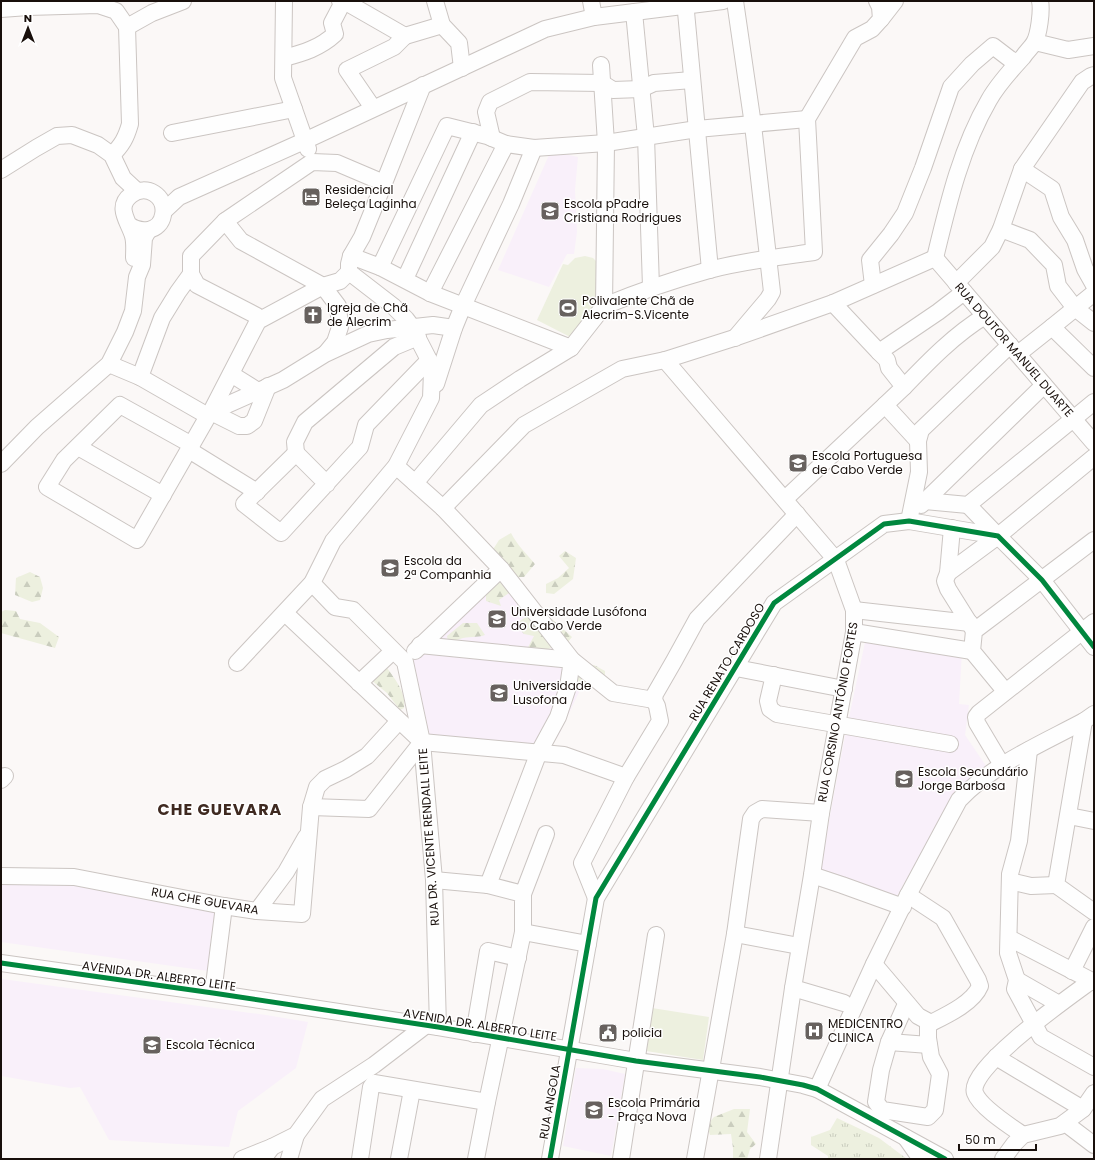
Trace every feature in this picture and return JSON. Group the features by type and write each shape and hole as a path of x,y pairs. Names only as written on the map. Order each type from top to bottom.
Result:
{"street":[{"path":"127,27 152,13 183,1"},
{"path":"284,1 283,78 312,162"},
{"path":"284,58 304,53 325,43 335,34 332,23 342,1 405,36"},
{"path":"436,1 442,25 459,43 462,68"},
{"path":"161,204 305,140 544,29 593,9 634,12 685,3 723,1"},
{"path":"734,338 768,299 772,292 753,125 735,1"},
{"path":"877,1 880,7 881,19"},
{"path":"415,483 481,406 520,379 571,348 604,306 651,287 710,270 767,258 814,252 808,119 855,38 872,29 895,1"},
{"path":"443,508 524,425 622,369 665,360 734,338 833,303 935,258 947,208 977,120 990,98 1035,42 1042,7 1040,1"},
{"path":"685,3 710,270"},
{"path":"1,9 24,4 98,5 116,11 127,27 130,124 121,146 112,156"},
{"path":"634,12 646,138 651,287"},
{"path":"373,108 348,70 394,47 405,36 442,25"},
{"path":"1035,42 1068,50 1094,46"},
{"path":"873,286 870,260 891,234 905,213 923,168 951,87 972,64 993,46 1017,63"},
{"path":"601,65 606,143 604,306"},
{"path":"879,352 938,312 992,247 1001,230 1022,169 1082,82 1094,75"},
{"path":"430,293 499,141 486,112 490,102 530,82 602,83 613,90 641,89 654,83 692,80"},
{"path":"257,492 190,448 120,406 64,460 47,488 138,540 164,495 190,448 209,414 231,374 258,321 324,286 340,281 349,272 351,256 362,237 423,85"},
{"path":"172,133 294,109"},
{"path":"380,267 448,126 473,132 499,141 534,148 606,143 697,129 808,119"},
{"path":"405,279 473,132"},
{"path":"1,170 57,136 72,135 98,146 112,156 115,176 122,194 131,196 148,191 161,204 163,218 159,224 148,231 144,238 142,266 137,277 133,311 125,332 109,364 37,427 1,464"},
{"path":"238,663 312,583 333,541 396,466 431,398 454,328 463,306 511,204 534,148"},
{"path":"258,321 257,316 197,286 191,274 191,256 225,221 312,162 337,163 384,184"},
{"path":"1022,169 1052,189 1061,217 1075,240 1085,269 1094,286"},
{"path":"131,196 123,207 123,213 134,238 134,268 137,277"},
{"path":"225,221 241,241 324,286 338,306 340,327 335,342 325,354"},
{"path":"129,225 135,229 148,231"},
{"path":"1001,230 1030,240 1054,265 1058,286 1075,308 1094,323"},
{"path":"351,256 380,267 430,293 571,348"},
{"name":"RUA DOUTOR MANUEL DUARTE","path":"935,258 1094,443"},
{"path":"349,272 393,306 406,319 415,332 429,360 432,371 431,398"},
{"path":"140,377 162,318 191,274"},
{"path":"910,518 919,472 918,441 921,430 1014,350 1052,327 1094,293"},
{"path":"833,303 887,360 889,368 904,387"},
{"path":"785,499 945,348 974,322 985,316"},
{"path":"327,484 296,453 295,442 306,422 415,332 433,325 454,328"},
{"path":"1052,327 1094,368"},
{"path":"209,414 283,380 325,354 368,334 387,330 415,332"},
{"path":"296,453 244,504 281,533 360,447 366,425 429,360"},
{"name":"RUA CORSINO ANTÓNIO FORTES","path":"665,360 836,560 854,610 854,632 821,812 812,875 799,946 768,1159"},
{"path":"109,364 140,377 209,414 239,426 247,426 254,421 263,389"},
{"path":"231,374 263,389"},
{"path":"910,518 925,501 1044,385"},
{"path":"968,505 1094,402"},
{"path":"885,405 918,441"},
{"path":"78,447 164,495"},
{"path":"948,572 998,536 1094,457"},
{"path":"396,466 443,508 501,569 572,660 613,693 654,700"},
{"path":"925,501 968,505 1088,627 1094,648"},
{"path":"596,898 582,863 626,777 660,721 657,706 654,700 655,694 697,619 797,514"},
{"name":"RUA RENATO CARDOSO","path":"569,1049 596,898 774,603 836,560 884,524 910,518 952,528 998,536"},
{"path":"952,528 948,572 945,581 948,589 972,627 972,651 1005,692"},
{"path":"854,610 972,627 1042,580 1094,540"},
{"path":"312,583 335,607 353,610 405,662 420,645 501,569"},
{"path":"285,613 422,742 564,755 626,777"},
{"path":"1002,765 977,723 976,718 979,713 1088,627"},
{"path":"854,632 972,651"},
{"path":"420,645 572,660"},
{"path":"359,683 393,651"},
{"path":"488,885 539,752 558,717 568,687 572,660"},
{"name":"RUA DR. VICENTE RENDALL LEITE","path":"405,662 422,742 434,880 431,1026"},
{"path":"736,668 774,674 844,689"},
{"path":"774,674 768,701 770,710 777,714 950,744"},
{"path":"817,1089 874,964 959,800 1002,765 1089,717"},
{"path":"1056,886 1089,717"},
{"name":"RUA CHE GUEVARA","path":"1,876 74,877 224,906 257,911 302,914 310,807 317,787 325,779 346,769 367,756 399,721"},
{"path":"310,807 369,810 422,742"},
{"path":"1029,750 1019,841 1010,874 1008,953 1017,980 1015,989 1041,1037 1094,1067"},
{"path":"695,1159 735,934 751,819 755,812 762,809 821,812"},
{"path":"1069,816 1094,821"},
{"path":"257,911 286,872 308,834"},
{"path":"476,1159 486,1102 501,1039 523,932 523,894 546,834"},
{"path":"812,875 842,885 906,901 943,918 978,980 980,986 977,991 956,1010 928,1026 929,1045 932,1057 940,1074 935,1110 928,1117 882,1110 876,1102 881,1070 889,1042 906,1004"},
{"path":"434,880 488,885 523,894"},
{"path":"1010,881 1031,886 1056,886 1094,912"},
{"path":"213,993 224,906"},
{"path":"1072,971 1094,927"},
{"path":"523,932 588,944"},
{"path":"735,934 799,946"},
{"path":"621,1159 656,935"},
{"path":"1009,938 1093,981"},
{"path":"474,1034 488,951 518,958"},
{"name":"AVENIDA DR. ALBERTO LEITE","path":"1,963 431,1026 636,1061 779,1080 817,1089 903,1135 936,1158"},
{"path":"874,964 906,1004 918,1016 931,1023"},
{"path":"1017,980 1059,1004"},
{"path":"1023,1135 984,1106 975,1093 974,1085 978,1077 996,1057 1033,1023 1093,981"},
{"path":"793,988 844,1003"},
{"path":"289,1159 296,1135 322,1099 431,1026"},
{"path":"889,1042 929,1045"},
{"name":"RUA ANGOLA","path":"550,1159 569,1049"},
{"path":"996,1057 1083,1109"},
{"path":"360,1159 372,1087 374,1083 486,1102"},
{"path":"399,1159 412,1090"},
{"path":"1002,1159 1023,1135 1054,1128 1065,1123 1083,1109 1094,1093"},
{"path":"1065,1123 1094,1144"},
{"path":"242,1159 268,1153 296,1135"},
{"name":"AVENIDA DR. ALBERTO LEITE","path":"903,1135 918,1155 919,1159"}],"shaded area":[{"name":"Escola pPadre Cristiana Rodrigues","path":"560,153 578,157 575,190 577,232 574,254 567,254 549,287 498,270 549,155"},
{"name":"Universidade Lusófona do Cabo Verde","path":"501,575 578,665 580,690 558,737 546,746 424,739 409,663"},
{"name":"Escola Secundário Jorge Barbosa","path":"867,633 962,651 959,704 969,705 965,735 986,766 957,792 894,901 821,873 828,826 845,736"},
{"path":"1,882 61,882 216,910 208,971 1,942"},
{"name":"Escola Técnica","path":"2,979 308,1022 296,1068 238,1111 229,1147 109,1140 80,1087 70,1088 1,1076"},
{"name":"Escola Primária - Praça Nova","path":"576,1068 603,1069 625,1074 611,1156 563,1146"}],"green space":[{"name":"Polivalente Chã de Alecrim-S.Vicente","path":"585,256 593,258 598,263 599,295 576,340 537,320 563,264 568,265 575,258"},
{"path":"511,533 535,564 524,577 514,577 492,551 499,540"},
{"path":"565,551 576,558 573,579 554,594 546,593 546,584 558,578 569,568 559,556"},
{"path":"30,572 40,577 43,588 40,600 32,602 15,595 16,578"},
{"path":"498,582 508,586 509,593 499,600 501,606 486,601 486,591"},
{"path":"5,610 16,611 20,619 40,623 59,637 55,648 1,633 1,612"},
{"path":"529,615 536,623 552,619 572,637 562,649 551,648 541,652 526,651 534,636 524,634 515,624"},
{"path":"463,623 477,623 485,635 448,642 447,636"},
{"path":"594,665 605,671 605,678 585,687 573,677 583,670"},
{"path":"387,668 400,687 404,697 404,708 400,710 387,693 371,680"},
{"path":"652,1008 709,1017 703,1060 646,1051"},
{"path":"734,1109 750,1109 747,1132 756,1144 750,1149 747,1159 733,1159 731,1134 710,1135 707,1125 714,1117"},
{"path":"837,1118 879,1138 907,1159 828,1159 828,1156 811,1145 811,1137 830,1130"}],"cycle path":[{"path":"550,1159 596,898 774,603 884,524 909,521 998,536 1042,580 1094,647"},
{"path":"1,963 438,1027 636,1061 760,1077 803,1085 817,1089 945,1159"}],"place":[{"name":"Residencial Beleça Laginha","path":"311,197"},
{"name":"Escola pPadre Cristiana Rodrigues","path":"550,211"},
{"name":"Polivalente Chã de Alecrim-S.Vicente","path":"568,308"},
{"name":"Igreja de Chã de Alecrim","path":"313,315"},
{"name":"Escola Portuguesa de Cabo Verde","path":"798,463"},
{"name":"Escola da 2ª Companhia","path":"390,568"},
{"name":"Universidade Lusófona do Cabo Verde","path":"497,619"},
{"name":"Universidade Lusofona","path":"499,693"},
{"name":"Escola Secundário Jorge Barbosa","path":"904,779"},
{"name":"MEDICENTRO CLINICA","path":"814,1031"},
{"name":"policia","path":"608,1033"},
{"name":"Escola Técnica","path":"152,1045"},
{"name":"Escola Primária - Praça Nova","path":"594,1110"}],"district":[{"name":"CHE GUEVARA","path":"220,809"}]}
